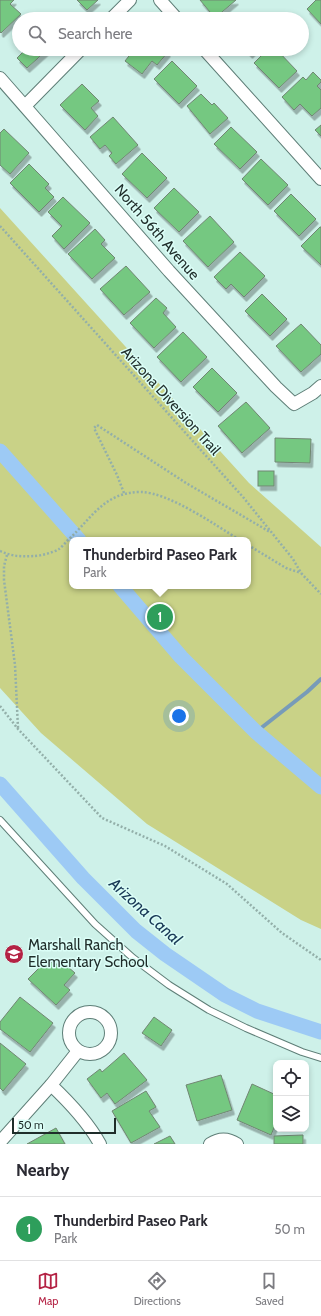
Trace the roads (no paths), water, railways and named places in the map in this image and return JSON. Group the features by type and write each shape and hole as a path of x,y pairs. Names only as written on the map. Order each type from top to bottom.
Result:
{"street":[{"path":"118,12 130,0"},
{"path":"160,0 171,12"},
{"path":"25,106 74,56"},
{"path":"210,56 321,179"},
{"name":"North 56th Avenue","path":"0,78 169,271 276,388 294,404 313,393 321,386"},
{"path":"0,1142 51,1085 78,1051"},
{"path":"51,1085 70,1104 100,1144"},
{"path":"210,1144 224,1139 231,1140 237,1144"}],"lane":[{"path":"0,820 95,924 133,958 169,985 215,1013 288,1046 321,1058"}],"waterway":[{"path":"0,451 76,537"},
{"path":"123,589 181,657 256,732 321,787"},
{"path":"256,732 307,692 321,679"},
{"name":"Arizona Canal","path":"0,784 83,878 136,931 165,954 225,995 257,1011 321,1032"}],"place":[{"name":"Thunderbird Paseo Park","path":"160,617"},
{"name":"Marshall Ranch Elementary School","path":"14,954"}]}
